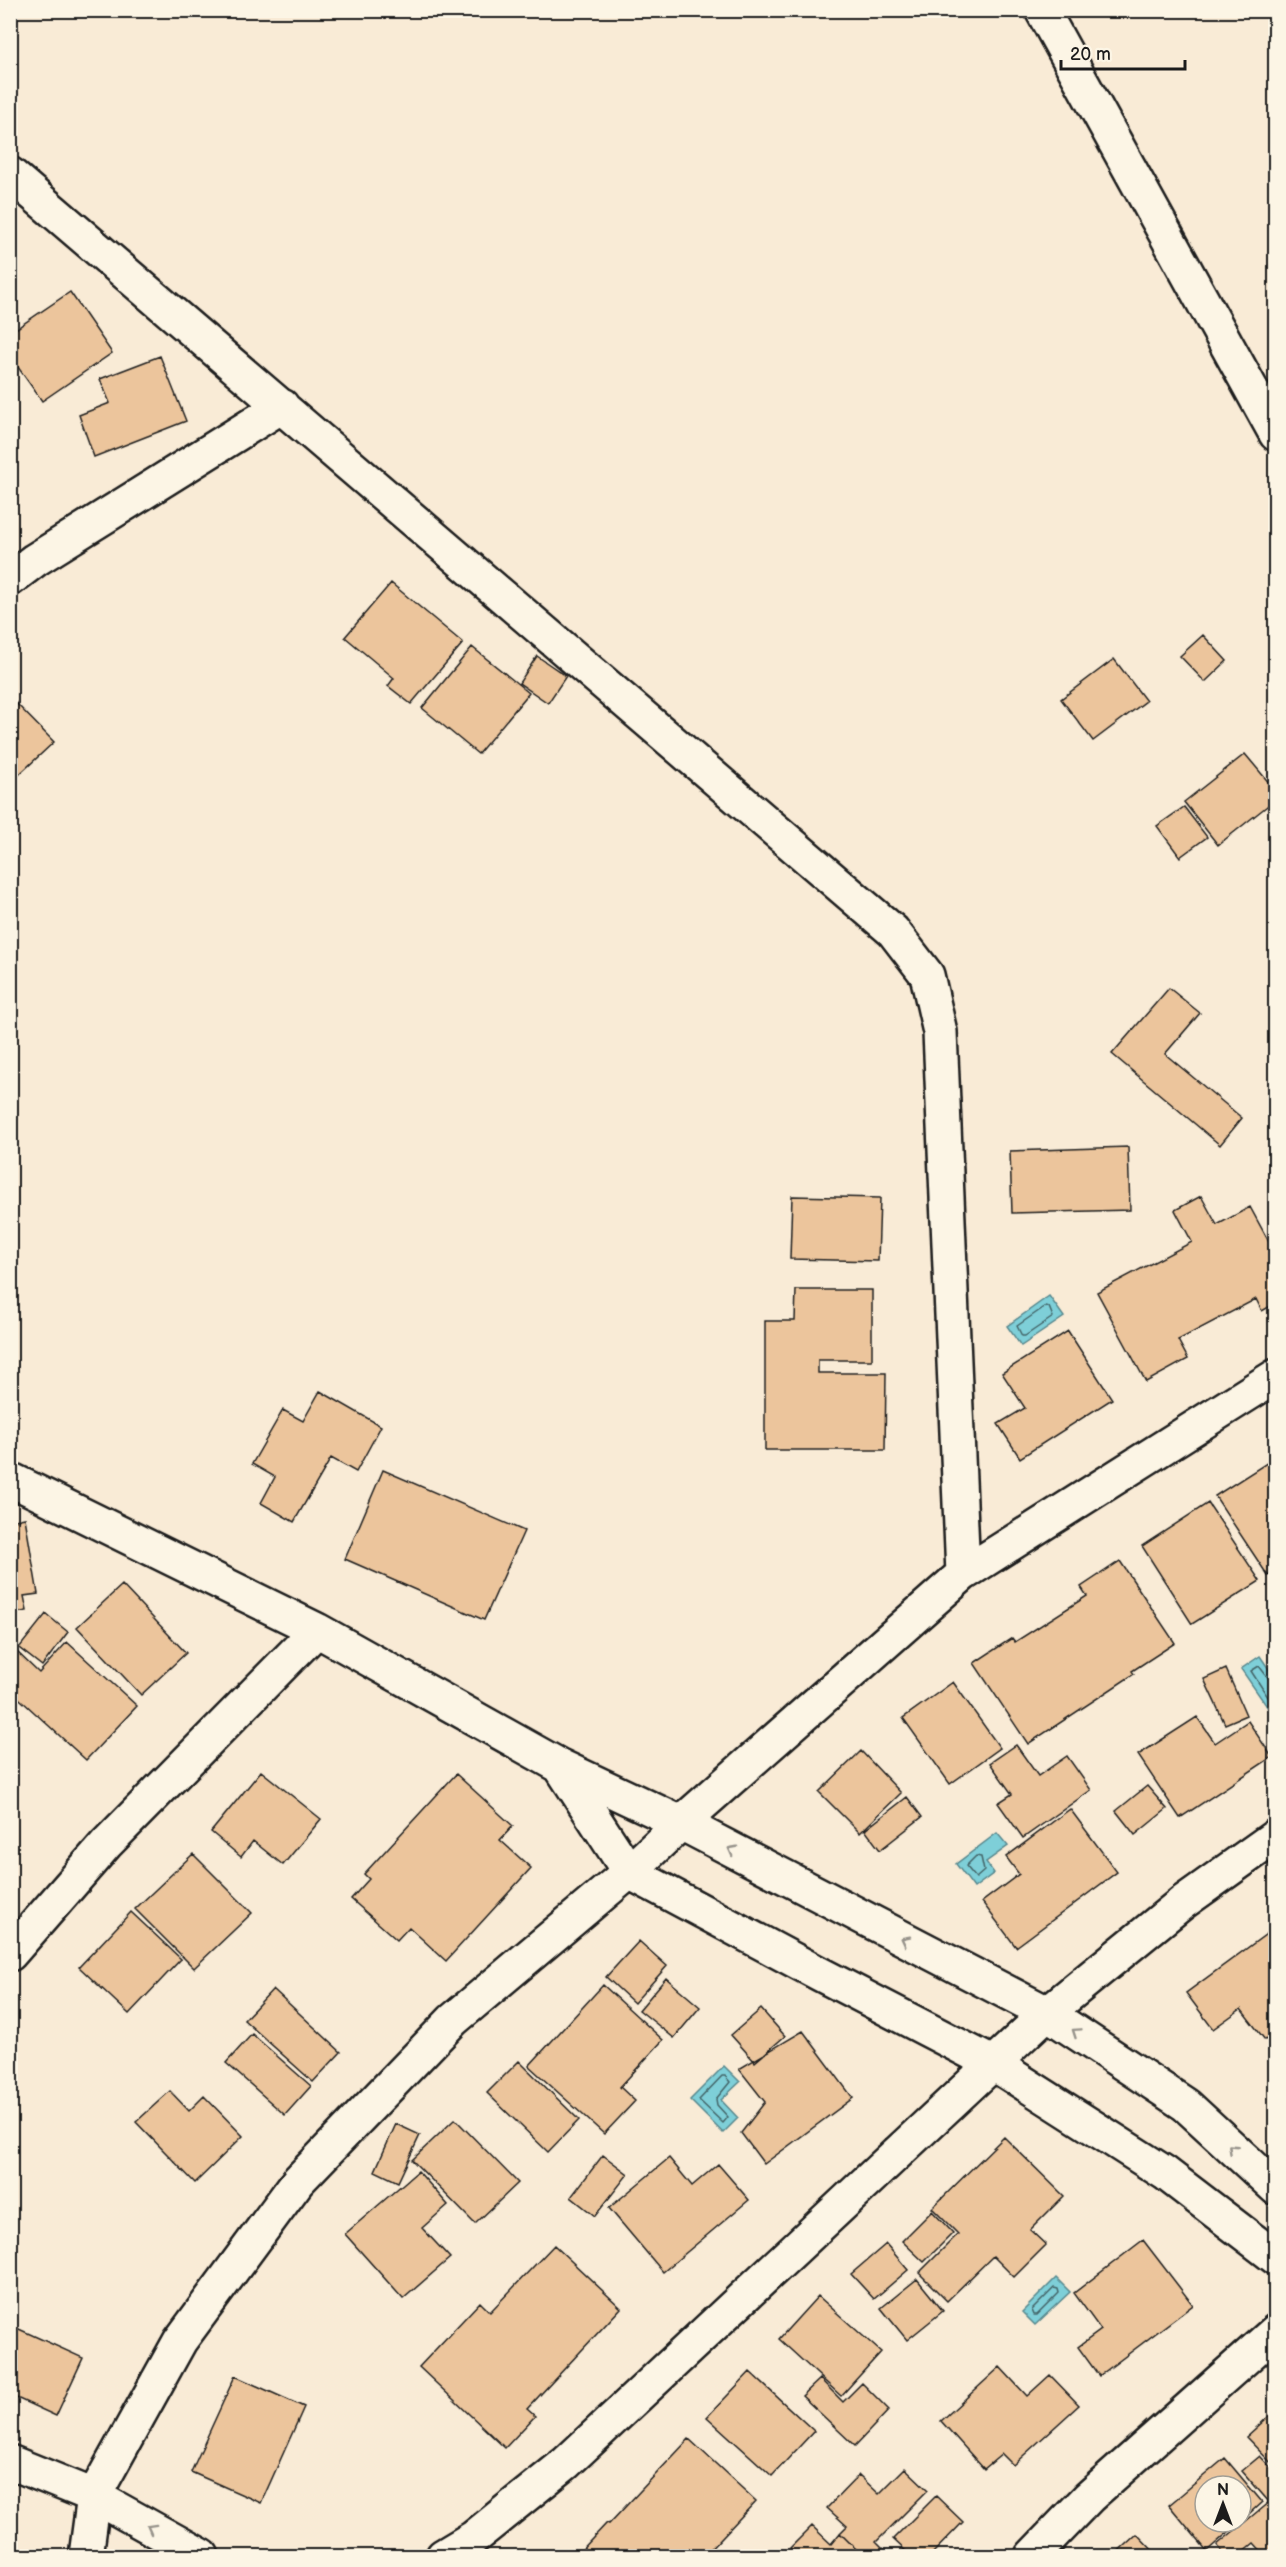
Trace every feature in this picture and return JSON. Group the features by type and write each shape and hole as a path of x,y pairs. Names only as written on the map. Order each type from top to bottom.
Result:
{"street":[{"path":"1042,10 1275,434"},
{"path":"10,174 893,931 927,975 940,1032 963,1574"},
{"path":"10,579 35,560 282,406"},
{"path":"86,2556 94,2496 180,2341 298,2181 453,2020 629,1872 681,1823 963,1574 1275,1376"},
{"path":"10,1479 318,1630 560,1766 681,1823 1047,2013 1186,2105 1275,2188"},
{"path":"10,1954 106,1844 318,1630"},
{"path":"560,1766 629,1872 994,2064 1165,2173 1275,2258"},
{"path":"443,2556 473,2538 566,2463 1047,2013 1182,1903 1275,1836"},
{"path":"1032,2556 1098,2489 1275,2331"},
{"path":"10,2462 94,2496 202,2556"}],"water":[{"path":"1049,1296 1064,1317 1021,1346 1007,1326"},
{"path":"1260,1656 1275,1678 1275,1702 1268,1708 1241,1669"},
{"path":"997,1833 1008,1846 986,1862 994,1873 974,1888 956,1864"},
{"path":"724,2066 740,2082 721,2100 738,2118 723,2133 690,2100"},
{"path":"1056,2278 1070,2292 1035,2325 1022,2312"}],"building":[{"path":"70,292 112,353 42,401 10,356 10,333"},
{"path":"160,356 186,421 94,457 79,415 110,403 100,379"},
{"path":"391,583 463,643 411,704 388,686 394,678 345,637"},
{"path":"1203,635 1227,661 1205,682 1180,656"},
{"path":"472,647 529,693 478,754 422,708"},
{"path":"537,656 566,676 548,703 519,683"},
{"path":"1114,659 1146,701 1093,741 1061,699"},
{"path":"10,697 54,742 10,783"},
{"path":"1245,754 1276,791 1276,799 1218,845 1184,802"},
{"path":"1184,807 1207,837 1180,857 1157,826"},
{"path":"1169,988 1200,1013 1165,1054 1242,1118 1220,1145 1112,1054"},
{"path":"1128,1147 1130,1210 1012,1213 1010,1151"},
{"path":"792,1196 880,1198 878,1261 790,1259"},
{"path":"1201,1196 1217,1225 1250,1207 1276,1255 1276,1303 1262,1311 1256,1299 1178,1340 1188,1359 1146,1382 1097,1292 1192,1242 1175,1210"},
{"path":"796,1290 872,1290 872,1360 818,1360 818,1373 886,1373 885,1450 765,1450 765,1321 795,1321"},
{"path":"1068,1331 1112,1399 1020,1458 998,1424 1025,1408 1002,1373"},
{"path":"320,1391 381,1426 356,1472 331,1458 294,1522 261,1503 275,1477 252,1464 283,1410 303,1421"},
{"path":"1276,1457 1276,1572 1268,1576 1215,1496"},
{"path":"383,1470 524,1531 484,1620 345,1559"},
{"path":"1208,1503 1260,1581 1192,1624 1142,1546"},
{"path":"25,1518 38,1594 24,1596 27,1611 10,1614 10,1521"},
{"path":"1120,1561 1175,1643 1132,1671 1134,1674 1028,1744 974,1663 1012,1638 1015,1642 1087,1596 1081,1587"},
{"path":"122,1585 186,1653 141,1695 77,1627"},
{"path":"46,1614 68,1632 42,1666 19,1648"},
{"path":"67,1642 137,1706 86,1760 10,1690 10,1654 15,1650 39,1673"},
{"path":"1226,1669 1246,1715 1225,1724 1204,1679"},
{"path":"953,1682 1000,1748 950,1784 903,1718"},
{"path":"1197,1717 1215,1743 1248,1721 1272,1757 1180,1818 1138,1755"},
{"path":"1016,1745 1038,1776 1067,1756 1091,1790 1023,1838 998,1803 1012,1794 990,1763"},
{"path":"861,1751 901,1793 860,1833 819,1792"},
{"path":"261,1771 321,1819 283,1865 253,1841 241,1857 211,1832"},
{"path":"456,1774 513,1826 500,1840 531,1868 446,1961 409,1927 397,1940 351,1899 369,1879 364,1874"},
{"path":"1147,1786 1167,1809 1135,1835 1116,1811"},
{"path":"907,1797 922,1817 880,1850 865,1830"},
{"path":"1070,1809 1117,1872 1016,1947 982,1902 1019,1874 1006,1857"},
{"path":"193,1854 252,1913 194,1968 135,1909"},
{"path":"131,1912 181,1959 129,2014 79,1967"},
{"path":"1276,1927 1276,2032 1265,2040 1241,2009 1213,2029 1186,1993"},
{"path":"639,1941 667,1966 634,2003 606,1977"},
{"path":"666,1978 700,2007 674,2038 639,2010"},
{"path":"603,1985 663,2040 620,2087 635,2101 604,2134 529,2066"},
{"path":"273,1989 341,2052 313,2082 244,2020"},
{"path":"761,2009 785,2036 755,2062 731,2035"},
{"path":"803,2031 853,2098 764,2164 741,2133 765,2102 739,2069"},
{"path":"252,2034 311,2086 285,2115 226,2063"},
{"path":"519,2061 579,2120 548,2152 487,2093"},
{"path":"170,2091 189,2111 204,2096 243,2136 195,2183 136,2122"},
{"path":"455,2119 518,2183 475,2224 412,2160"},
{"path":"396,2124 420,2135 398,2182 375,2171"},
{"path":"1004,2137 1064,2196 1030,2230 1046,2245 1014,2277 993,2256 947,2301 919,2273 958,2234 932,2208"},
{"path":"603,2155 628,2174 595,2216 571,2197"},
{"path":"669,2158 692,2186 718,2164 749,2200 663,2272 609,2208"},
{"path":"418,2171 448,2205 422,2228 450,2258 403,2299 345,2234"},
{"path":"932,2211 953,2233 924,2262 902,2241"},
{"path":"1143,2240 1193,2305 1099,2376 1078,2347 1101,2330 1074,2293"},
{"path":"886,2244 908,2270 874,2299 851,2274"},
{"path":"554,2245 621,2308 527,2409 535,2416 505,2448 419,2367 480,2302 490,2312"},
{"path":"917,2279 943,2311 907,2340 881,2308"},
{"path":"818,2296 881,2352 841,2396 779,2339"},
{"path":"10,2325 83,2358 56,2416 10,2395"},
{"path":"1000,2367 1027,2396 1050,2375 1079,2405 1013,2465 1002,2454 984,2469 941,2421"},
{"path":"750,2372 814,2431 772,2476 707,2417"},
{"path":"235,2376 304,2407 261,2503 191,2472"},
{"path":"820,2379 843,2402 862,2383 889,2410 855,2446 802,2396"},
{"path":"1276,2410 1276,2468 1246,2437"},
{"path":"689,2439 756,2501 704,2556 576,2556 607,2523 609,2524"},
{"path":"1260,2456 1276,2473 1276,2556 1266,2556 1254,2543 1238,2556 1226,2556 1217,2545 1230,2534 1253,2534 1253,2515 1269,2502 1253,2484 1253,2474 1245,2474 1242,2471"},
{"path":"1225,2458 1238,2474 1206,2474"},
{"path":"905,2468 928,2490 876,2542 890,2556 863,2556 840,2533 847,2526 827,2508 859,2475 879,2494"},
{"path":"1193,2485 1193,2534 1226,2534 1207,2551 1169,2505"},
{"path":"1253,2491 1262,2502 1253,2510"},
{"path":"936,2496 963,2522 930,2556 911,2556 893,2539"},
{"path":"812,2526 831,2544 840,2533 863,2556 799,2556 790,2548"},
{"path":"1137,2534 1158,2556 1113,2556"}]}
